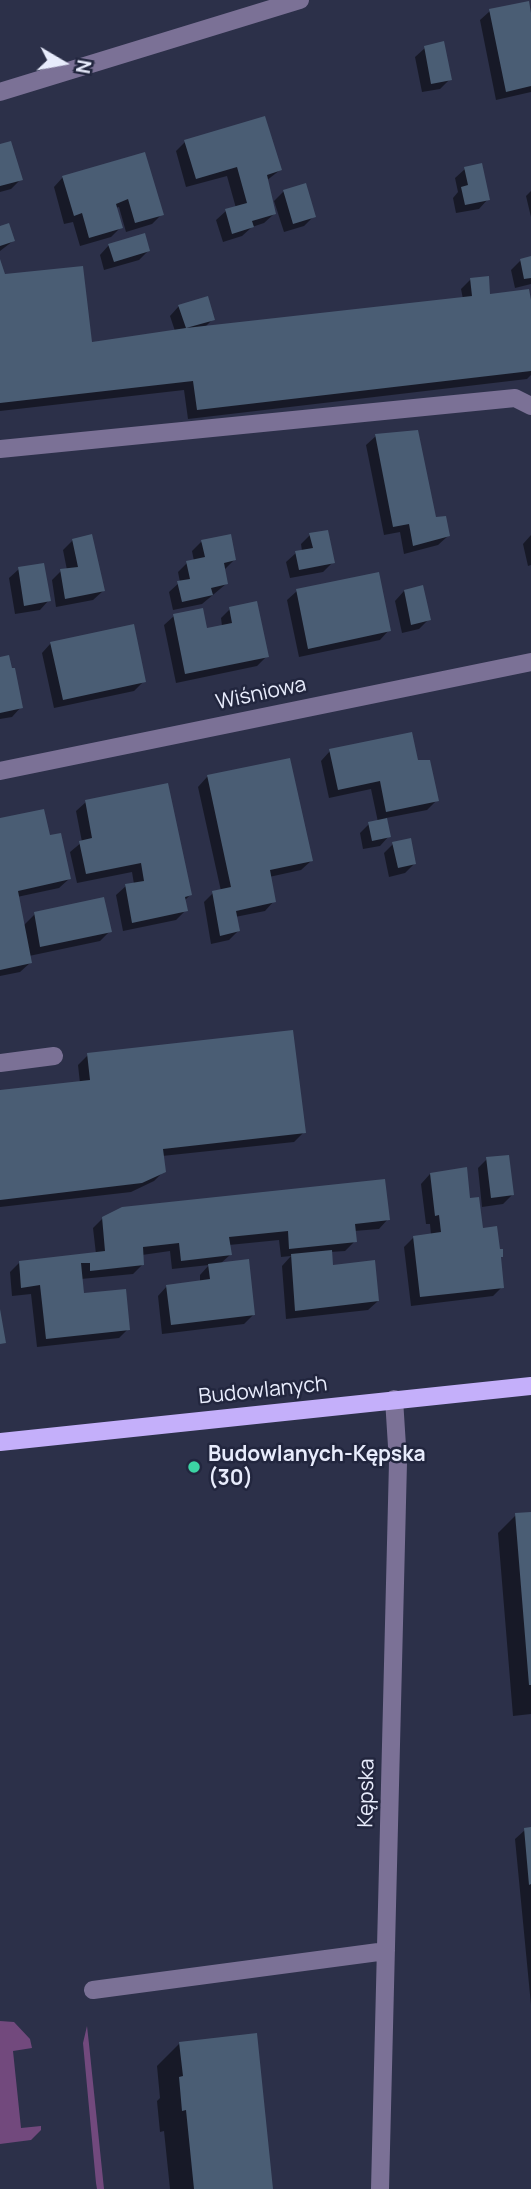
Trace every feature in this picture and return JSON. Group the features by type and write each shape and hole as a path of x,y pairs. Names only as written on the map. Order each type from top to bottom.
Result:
{"main road":[{"name":"Budowlanych","path":"0,1442 531,1386"}],"street":[{"path":"0,92 300,0"},
{"path":"0,449 515,398 531,406"},
{"name":"Wiśniowa","path":"0,771 531,662"},
{"path":"0,1063 54,1056"},
{"name":"Kępska","path":"380,2189 398,1462 394,1399"},
{"path":"93,1990 386,1951"}],"shaded area":[{"path":"0,2021 14,2022 30,2039 32,2048 13,2051 21,2128 41,2126 41,2130 31,2140 0,2144"},
{"path":"87,2026 104,2189 97,2189 96,2183 83,2043"}],"building":[{"path":"529,1 531,86 506,92 489,9"},
{"path":"444,41 452,80 431,84 424,46"},
{"path":"265,116 282,170 267,175 276,214 252,221 254,227 232,234 225,209 247,203 237,167 196,179 184,140"},
{"path":"11,141 23,180 0,186 0,144"},
{"path":"145,152 164,215 135,223 128,199 116,204 123,228 89,238 82,213 74,216 62,176"},
{"path":"482,163 490,200 465,205 461,187 468,185 464,167"},
{"path":"306,183 316,217 293,224 283,190"},
{"path":"9,223 15,241 0,246 0,226"},
{"path":"145,233 150,251 114,262 108,244"},
{"path":"531,256 531,278 524,279 520,259"},
{"path":"0,259 5,274 83,266 92,342 186,328 472,296 470,278 489,276 490,294 529,289 531,371 197,410 193,381 0,403"},
{"path":"208,296 215,320 186,328 178,305"},
{"path":"418,430 436,517 446,516 450,536 413,546 409,524 393,527 375,434"},
{"path":"328,530 335,563 299,570 295,551 313,548 309,533"},
{"path":"92,534 105,591 65,599 60,569 78,567 72,539"},
{"path":"231,534 236,560 224,563 228,584 211,588 213,595 182,602 177,581 190,579 186,561 205,557 201,540"},
{"path":"44,563 51,601 24,606 18,567"},
{"path":"379,572 391,631 308,649 296,589"},
{"path":"423,585 431,620 411,625 404,590"},
{"path":"257,601 269,657 185,674 173,614 203,608 207,628 232,623 229,607"},
{"path":"134,624 146,682 63,700 50,642"},
{"path":"9,655 12,668 15,668 23,708 0,713 0,657"},
{"path":"412,732 418,760 430,760 439,801 386,812 380,781 338,790 329,749"},
{"path":"290,758 313,861 270,870 276,902 236,911 240,931 220,936 212,891 231,887 207,775"},
{"path":"168,783 192,895 185,897 188,911 132,923 125,884 144,881 141,863 86,874 79,841 92,838 85,800"},
{"path":"44,809 50,835 61,833 71,879 18,891 32,963 0,970 0,818"},
{"path":"387,818 391,837 372,841 368,822"},
{"path":"411,838 416,864 398,868 392,842"},
{"path":"104,897 112,932 40,947 34,912"},
{"path":"293,1030 306,1133 163,1149 166,1172 142,1183 0,1200 0,1090 90,1080 87,1053"},
{"path":"509,1155 514,1195 491,1198 486,1157"},
{"path":"467,1167 470,1198 479,1197 483,1228 497,1226 500,1249 503,1249 501,1257 504,1288 420,1297 413,1236 441,1232 439,1215 435,1216 430,1173"},
{"path":"385,1179 390,1220 355,1224 357,1242 289,1249 288,1231 229,1237 232,1255 181,1261 179,1243 143,1247 144,1265 90,1271 90,1263 81,1263 84,1293 126,1289 130,1330 46,1339 40,1285 21,1288 19,1261 105,1251 102,1217 122,1207"},
{"path":"332,1250 333,1265 375,1260 379,1301 295,1311 291,1254"},
{"path":"249,1259 255,1315 171,1325 166,1285 210,1279 208,1264"},
{"path":"0,1309 6,1343 0,1344"},
{"path":"531,1512 531,1685 529,1685 515,1513"},
{"path":"531,1827 531,1884 529,1885 524,1828"},
{"path":"257,2033 273,2189 194,2189 186,2110 182,2111 179,2077 183,2076 179,2042"}],"place":[{"name":"Budowlanych-Kępska (30)","path":"194,1467"}]}
